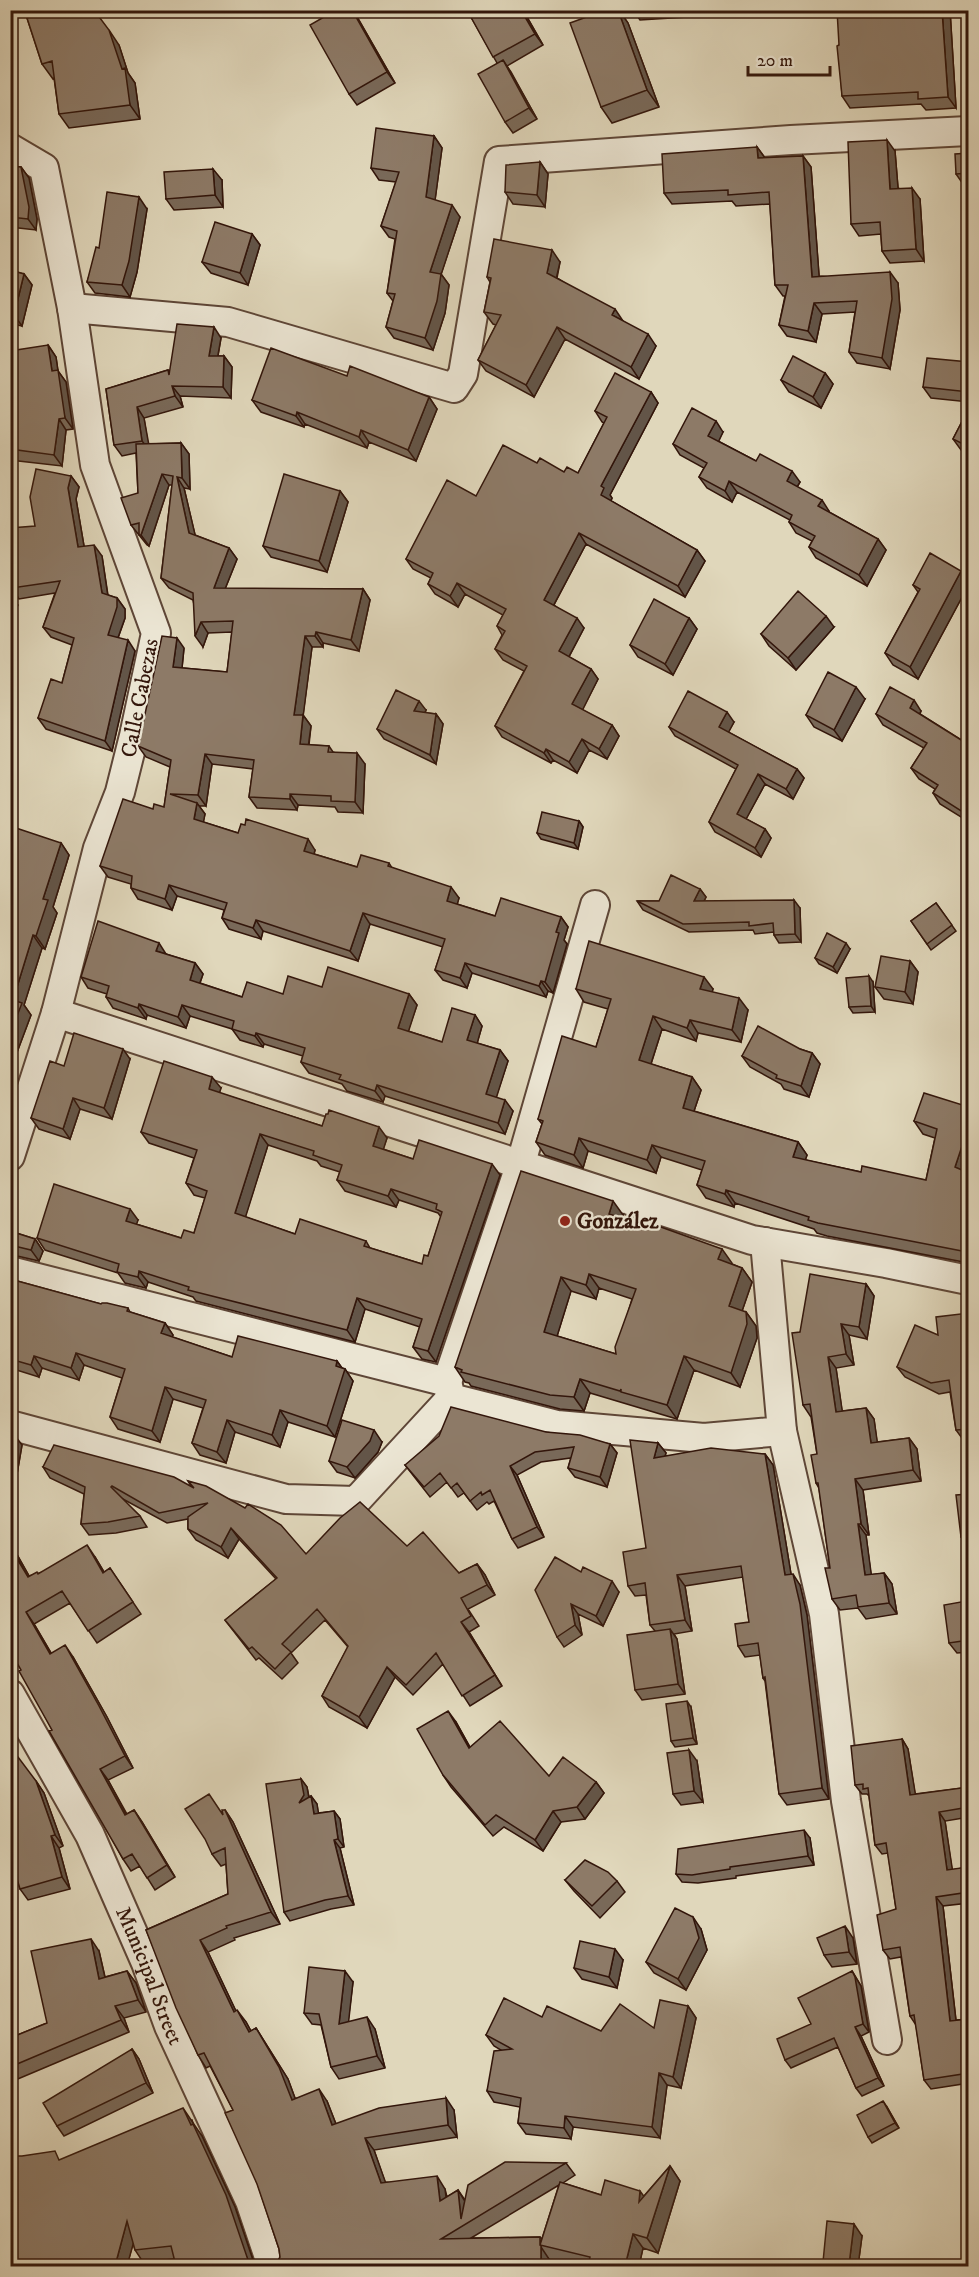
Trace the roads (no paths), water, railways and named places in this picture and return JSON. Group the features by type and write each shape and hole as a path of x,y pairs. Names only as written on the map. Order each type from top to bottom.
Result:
{"street":[{"path":"72,308 228,322 454,388 464,374 499,161 791,140 969,131"},
{"name":"Calle Cabezas","path":"10,148 44,168 72,308 95,465 156,633 123,781 98,848 56,1013 10,1156"},
{"path":"10,1425 286,1499 356,1502 449,1390 521,1164 595,905"},
{"path":"56,1013 752,1240 969,1280"},
{"path":"765,1242 782,1431 824,1614 846,1801 887,2040"},
{"path":"10,1271 449,1390 557,1425 704,1437 782,1431"},
{"name":"Municipal Street","path":"10,1694 90,1835 146,1963 170,2026 250,2201 272,2266"}],"place":[{"name":"González","path":"565,1221"}]}
